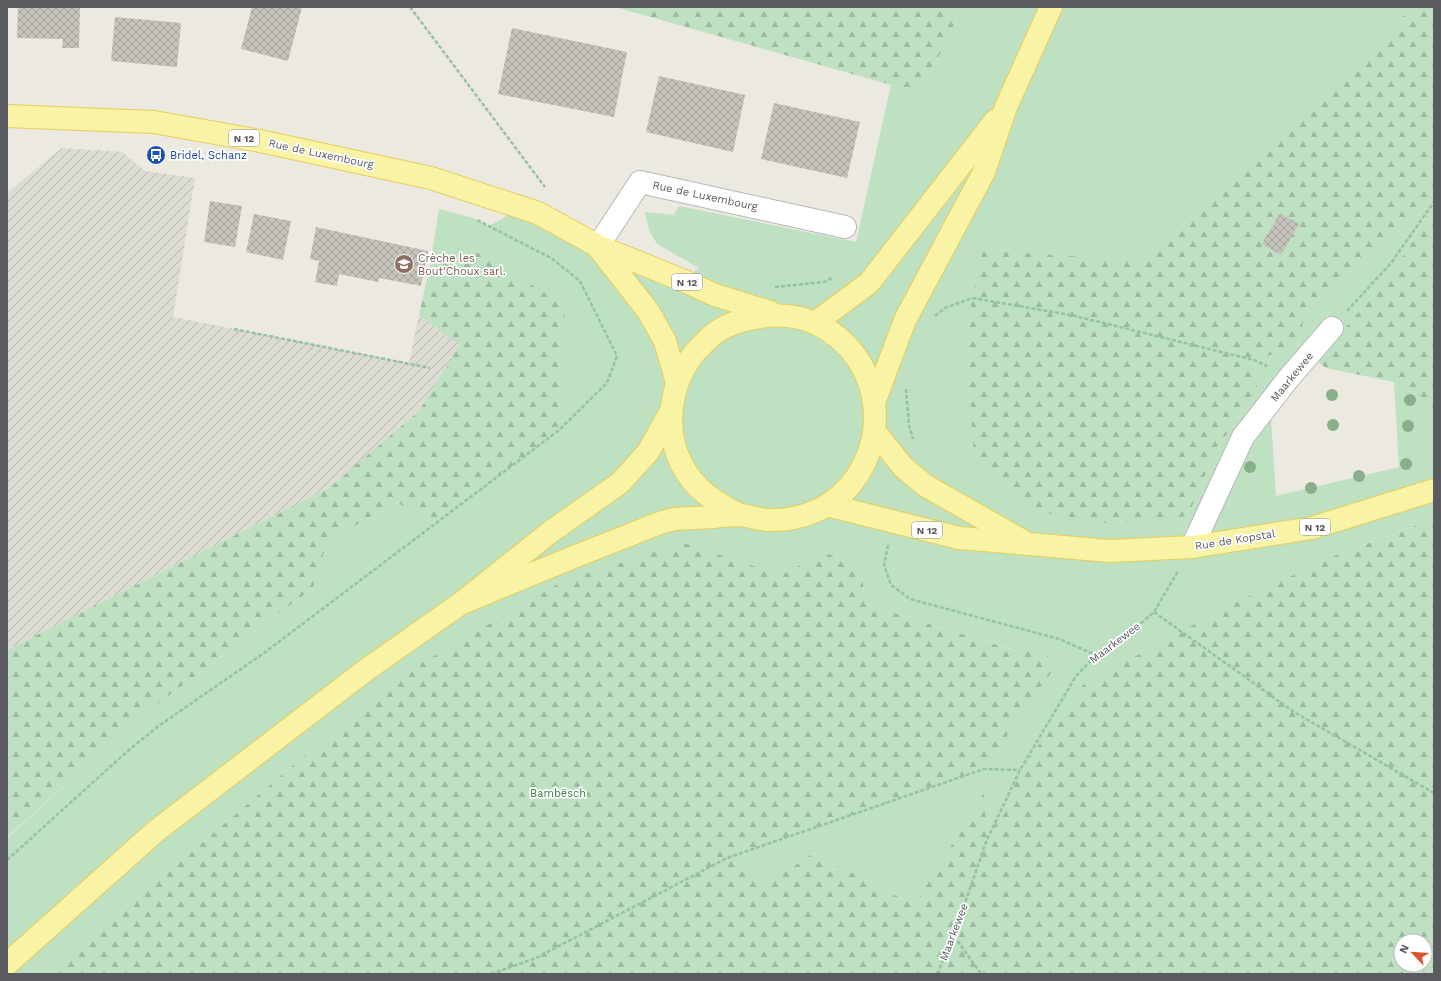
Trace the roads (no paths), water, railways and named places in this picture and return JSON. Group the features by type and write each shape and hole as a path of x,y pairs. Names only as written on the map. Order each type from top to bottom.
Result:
{"main road":[{"path":"875,400 905,320 984,172 1006,107 1051,7"},
{"path":"815,323 869,283 1006,107"},
{"name":"Rue de Luxembourg","path":"7,116 154,122 260,141 431,178 538,213 598,246 682,280 714,295 777,315"},
{"name":"Rue de Luxembourg","path":"598,246 648,311 665,341 677,383"},
{"path":"460,604 568,558 672,520 740,515 769,520 799,517 827,505 850,486 866,461 875,432 875,400 868,376 854,354 836,336 815,323 796,317 777,315 745,319 716,332 692,355 677,383 671,411 673,438 681,463 696,485 716,503 740,515"},
{"path":"7,964 156,831 366,670 460,604 549,533 620,483 648,452 671,411"},
{"name":"Rue de Kopstal","path":"875,432 903,467 926,486 1029,544"},
{"name":"Rue de Kopstal","path":"827,505 959,538 1110,551 1192,547 1312,528 1434,490"}],"lane":[{"name":"Rue de Luxembourg","path":"598,246 640,182 845,227"},
{"name":"Maarkewee","path":"1192,547 1243,437 1288,379 1332,328"}],"place":[{"name":"Bridel, Schanz","path":"156,155"},
{"name":"Crèche les Bout'Choux sarl.","path":"404,264"}],"park label":[{"name":"Bambësch","path":"558,793"}]}
